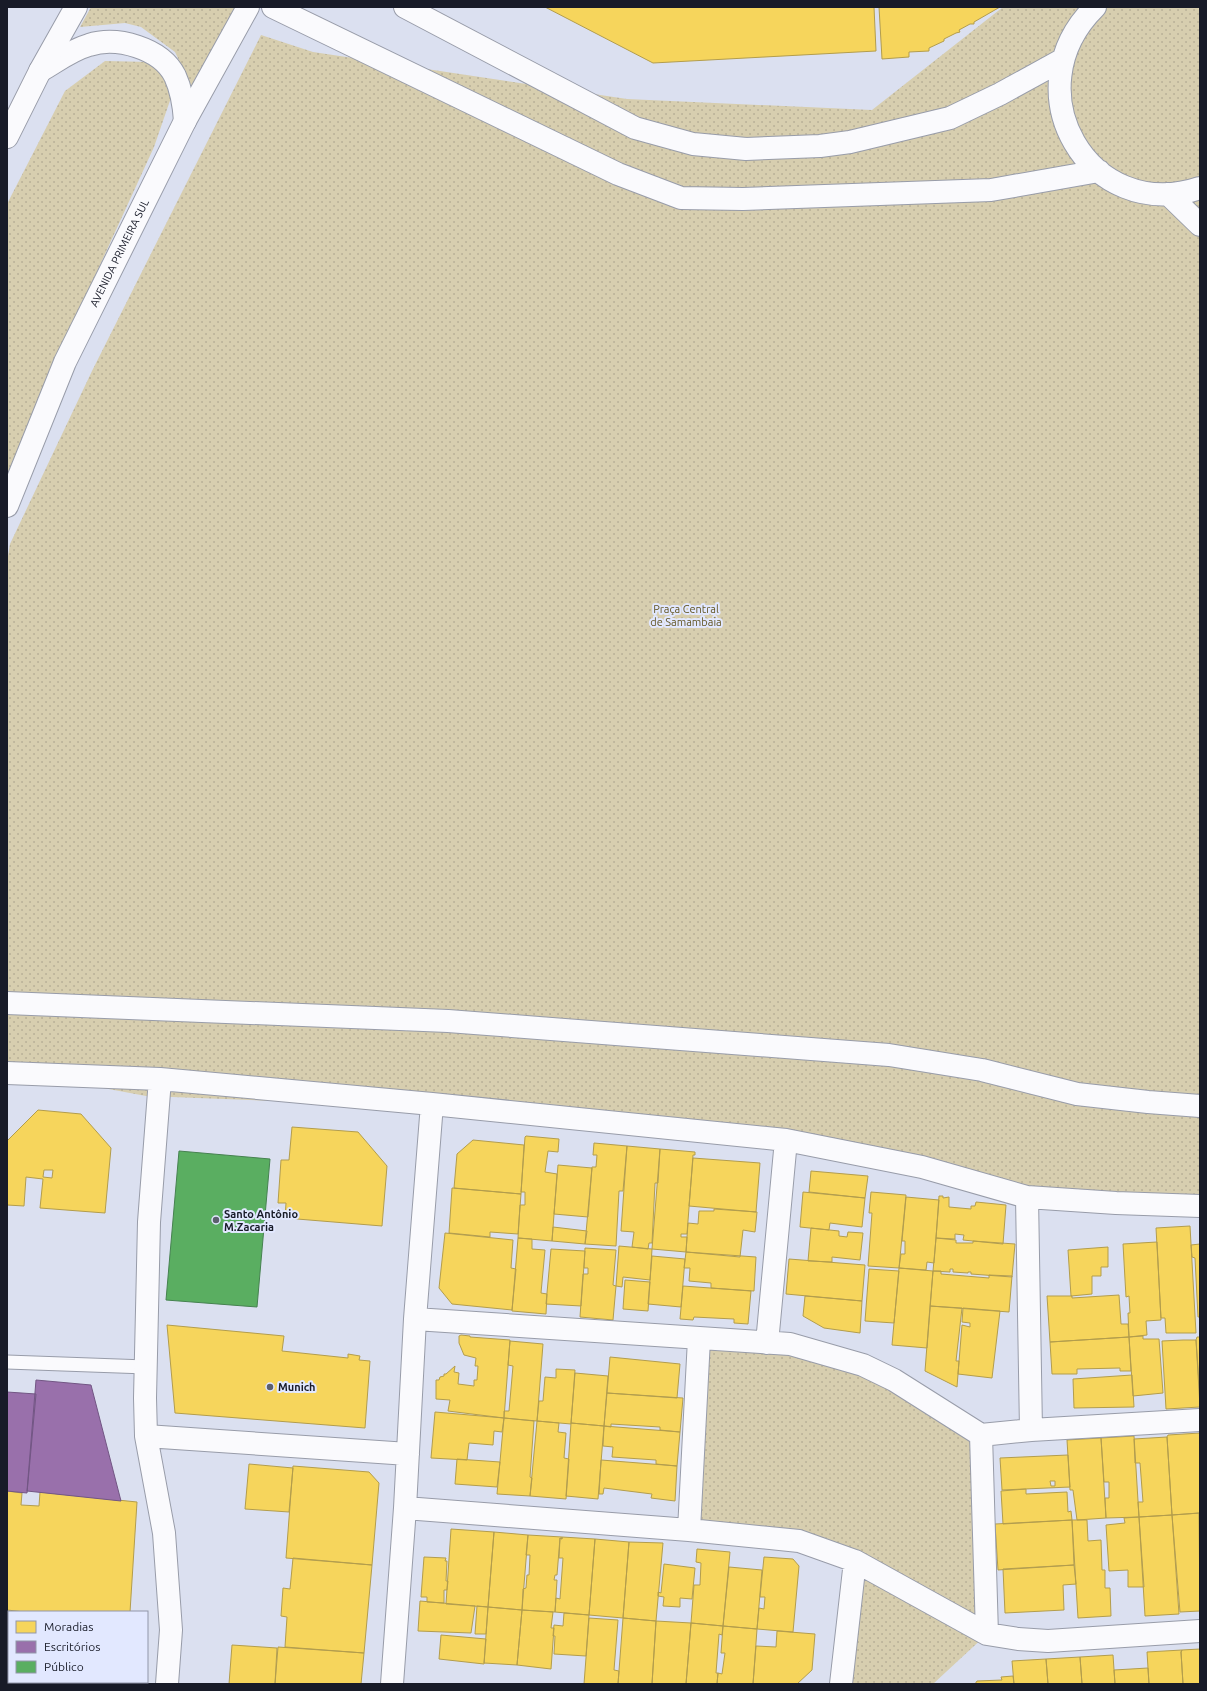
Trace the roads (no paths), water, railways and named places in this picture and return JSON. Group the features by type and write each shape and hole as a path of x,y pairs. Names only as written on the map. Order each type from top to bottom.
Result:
{"street":[{"path":"7,137 40,71 76,7"},
{"name":"AVENIDA PRIMEIRA SUL","path":"7,506 64,362 185,121 248,7"},
{"path":"273,7 618,174 681,198 744,199 991,190 1099,170"},
{"path":"405,7 635,128 693,144 708,146 746,149 820,146 850,142 950,118 1000,94 1062,60"},
{"path":"1095,7 1085,17 1072,35 1062,60 1059,78 1059,100 1064,122 1074,143 1088,161 1104,175 1124,186 1145,192 1168,194 1200,188"},
{"path":"40,71 89,44 106,42 127,43 143,49 169,66 175,77 183,104 185,121"},
{"path":"1168,194 1200,225"},
{"path":"7,1003 448,1022 889,1055 982,1070 1077,1094 1200,1106"},
{"path":"7,1073 160,1080 432,1104 786,1140 922,1167 1027,1197 1116,1203 1200,1206"},
{"path":"160,1080 149,1222 146,1436 164,1533 171,1630 167,1684"},
{"path":"392,1684 405,1508 415,1319 432,1104"},
{"path":"767,1343 786,1140"},
{"path":"1027,1197 1031,1430"},
{"path":"415,1319 790,1344 863,1365 894,1380 981,1435 1031,1430 1200,1420"},
{"path":"689,1530 699,1339"},
{"path":"981,1435 986,1634"},
{"path":"146,1436 408,1454"},
{"path":"405,1508 689,1530 799,1541 855,1561 986,1634 1018,1639 1048,1641 1200,1631"},
{"path":"841,1684 855,1561"}],"lane":[{"path":"7,1362 146,1367"}],"place":[{"name":"Santo Antônio M.Zacaria","path":"216,1220"},
{"name":"Munich","path":"270,1387"}],"park label":[{"name":"Praça Central de Samambaia","path":"686,615"}]}
